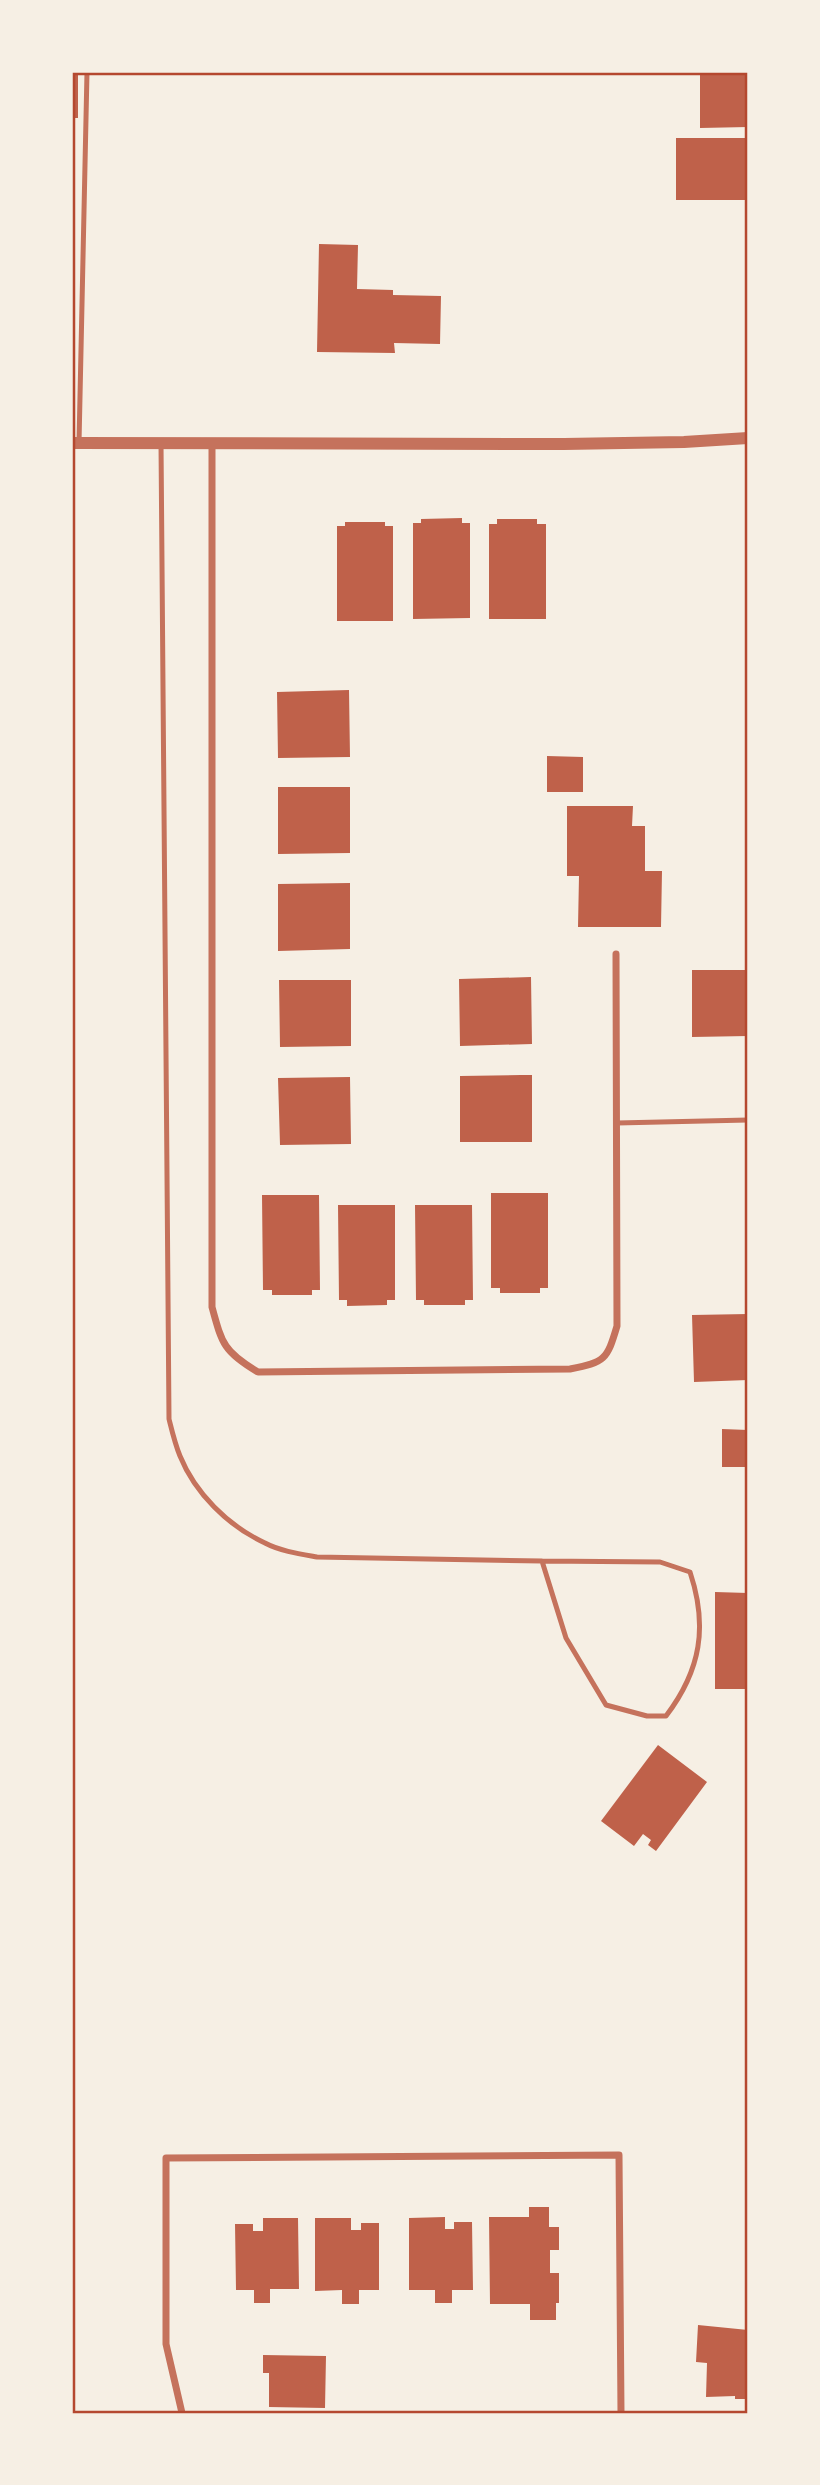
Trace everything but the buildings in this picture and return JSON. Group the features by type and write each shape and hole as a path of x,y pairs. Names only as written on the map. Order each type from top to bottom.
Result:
{"street":[{"path":"75,443 600,444 748,438"},
{"path":"212,443 212,1307 220,1339 235,1359 258,1372 570,1369 594,1364 609,1353 617,1326 616,954"},
{"path":"182,2413 166,2344 166,2158 619,2155 621,2413"}],"lane":[{"path":"75,443 87,72"},
{"path":"161,443 168,1395 169,1419 179,1455 194,1484 220,1514 265,1544 290,1552 317,1557 660,1562 690,1572 698,1595 701,1623 696,1656 689,1682 666,1716 647,1716 606,1705 566,1638 542,1561"},
{"path":"617,1123 748,1120"}]}
